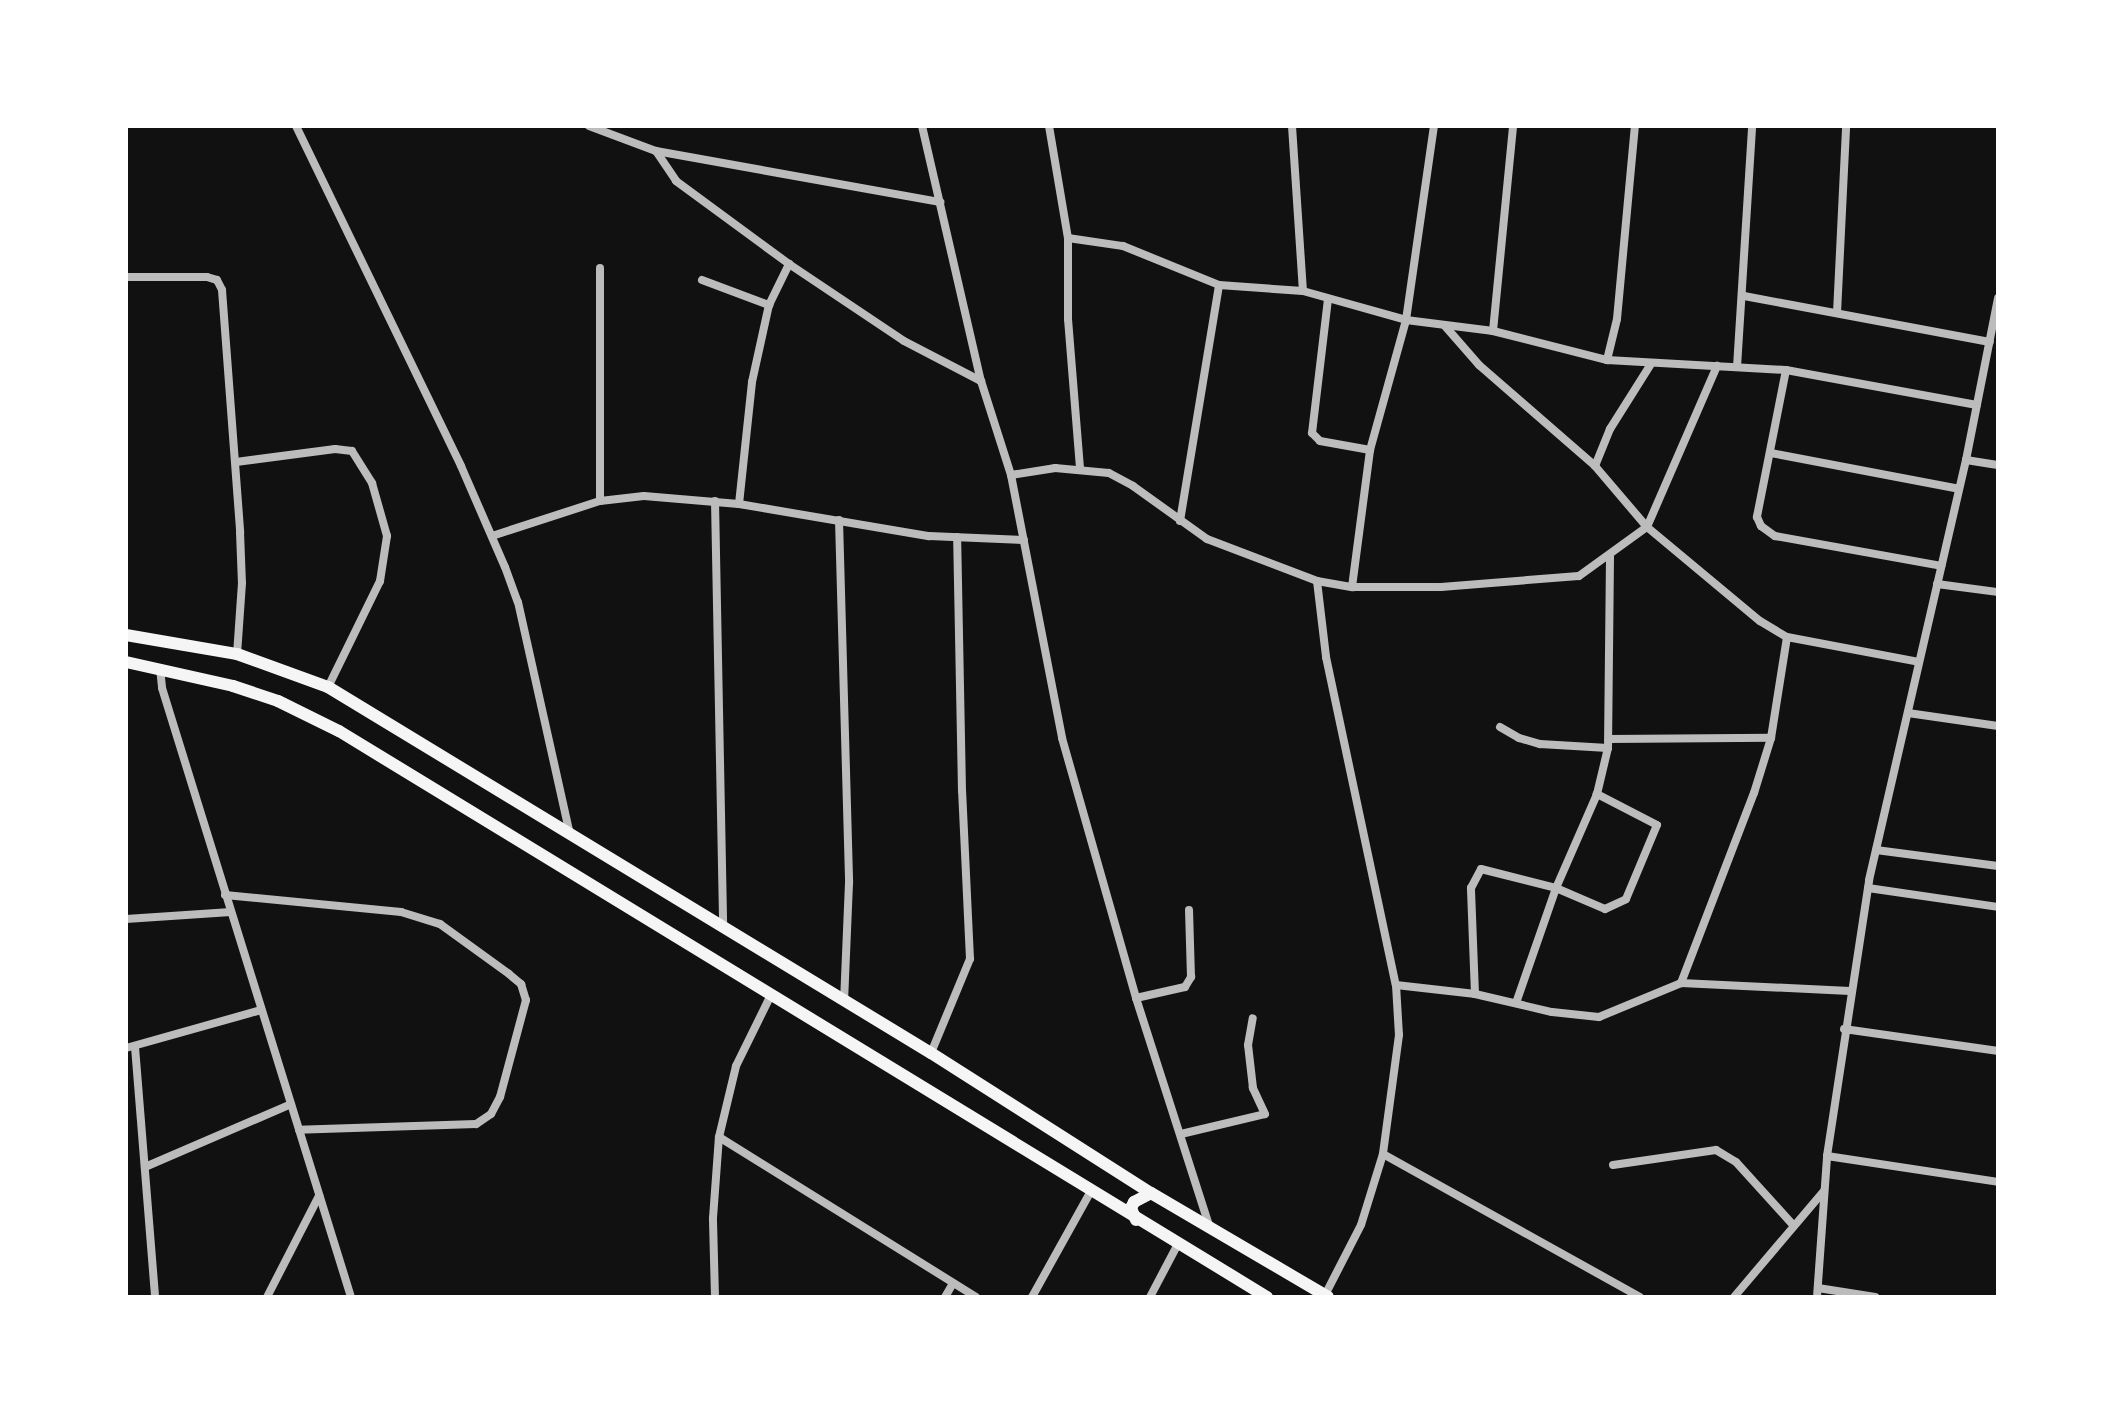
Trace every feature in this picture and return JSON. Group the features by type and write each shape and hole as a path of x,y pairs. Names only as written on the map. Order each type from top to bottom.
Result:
{"main road":[{"path":"126,635 237,654 328,687 931,1053 1151,1193 1326,1296"},
{"path":"126,662 206,677 311,716 1267,1297"},
{"path":"1136,1220 1131,1208 1134,1202 1151,1193"}],"street":[{"path":"296,126 492,536 518,602 570,835"},
{"path":"590,126 656,151 940,202"},
{"path":"922,126 981,381 1011,475 1062,738 1136,998 1209,1226"},
{"path":"1049,126 1068,238 1068,319 1080,468"},
{"path":"1292,126 1303,291"},
{"path":"1352,587 1370,450 1406,320 1434,126"},
{"path":"1493,331 1513,126"},
{"path":"1607,360 1617,319 1635,126"},
{"path":"1737,367 1744,296 1752,126"},
{"path":"1837,313 1846,126"},
{"path":"656,151 676,181 789,264 904,341 981,381"},
{"path":"1068,238 1123,246 1219,285 1303,291 1406,320 1493,331 1607,360 1786,370 1977,405"},
{"path":"739,504 752,382 769,305 789,264"},
{"path":"600,268 600,501"},
{"path":"126,277 207,277 217,280 222,290 242,583 237,654"},
{"path":"702,280 769,305"},
{"path":"1180,521 1219,285"},
{"path":"1744,296 1990,342"},
{"path":"1875,1297 1818,1293 1827,1156 1844,1029 1868,888 1966,460 1998,298"},
{"path":"1328,299 1312,433 1320,441 1370,450"},
{"path":"1444,325 1479,365 1595,466 1647,527 1760,621 1787,637 1919,662"},
{"path":"1595,466 1610,429 1651,364"},
{"path":"1011,475 1080,468 1109,473 1133,486 1207,539 1317,581 1352,587 1441,587 1579,576 1647,527 1717,366"},
{"path":"1786,370 1757,517 1761,526 1775,536 1941,566"},
{"path":"236,462 335,449 352,451 372,483 387,536 380,581 328,687"},
{"path":"1771,453 1959,489"},
{"path":"1966,460 1998,465"},
{"path":"492,536 600,501 644,496 739,504 957,537 1024,540"},
{"path":"715,501 723,927"},
{"path":"839,520 849,883 844,1001"},
{"path":"931,1053 970,959 962,791 957,537"},
{"path":"1516,1003 1556,888 1597,794 1609,744 1610,556"},
{"path":"1317,581 1326,657 1396,985 1399,1035 1383,1154 1361,1225 1326,1296"},
{"path":"1937,584 1998,592"},
{"path":"1681,983 1731,860 1771,738 1787,637"},
{"path":"160,667 162,688 348,1295"},
{"path":"1908,713 1998,726"},
{"path":"1500,727 1519,738 1540,744 1771,738"},
{"path":"1475,994 1471,888 1481,869 1556,888 1605,909 1616,907 1626,899 1656,834 1657,825 1651,819 1597,794"},
{"path":"1876,850 1998,866"},
{"path":"1868,888 1998,907"},
{"path":"225,895 401,912 440,924 521,984 526,1000 500,1097 491,1114 476,1124 299,1130"},
{"path":"1136,998 1185,987 1191,977 1189,910"},
{"path":"126,919 231,912"},
{"path":"1396,985 1475,994 1599,1017 1681,983 1850,991"},
{"path":"715,1297 713,1218 719,1137 736,1066 771,995"},
{"path":"155,1297 145,1167 130,1047 261,1010"},
{"path":"1181,1134 1265,1114 1253,1088 1248,1045 1253,1018"},
{"path":"1844,1029 1998,1051"},
{"path":"145,1167 291,1104"},
{"path":"719,1137 976,1297"},
{"path":"1613,1165 1716,1150 1736,1162 1794,1226"},
{"path":"1383,1154 1640,1297"},
{"path":"1827,1156 1998,1182"},
{"path":"1032,1297 1091,1191"},
{"path":"1734,1297 1824,1191"},
{"path":"267,1297 319,1196"},
{"path":"1150,1297 1178,1244"},
{"path":"945,1297 953,1283"}]}
